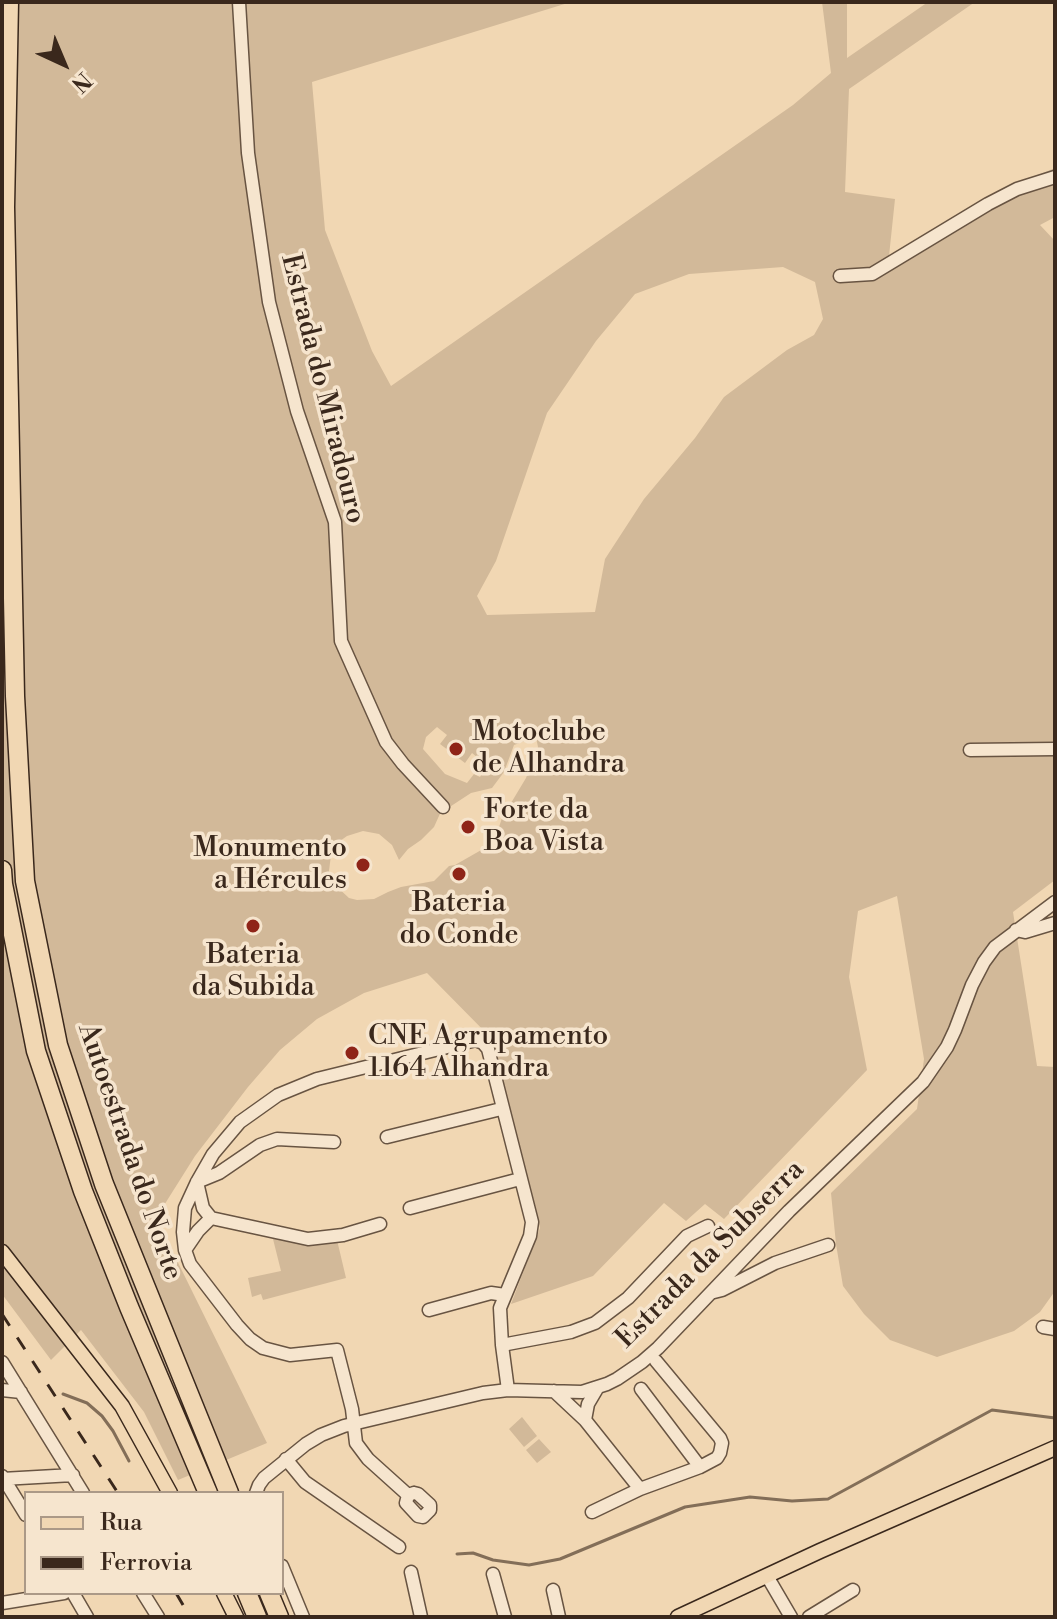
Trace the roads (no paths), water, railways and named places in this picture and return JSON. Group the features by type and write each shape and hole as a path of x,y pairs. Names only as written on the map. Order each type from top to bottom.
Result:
{"highway":[{"name":"Autoestrada do Norte","path":"9,2 5,207 15,696 25,881 58,1045 104,1184 228,1491"},
{"name":"Autoestrada do Norte","path":"2,870 36,1051 83,1191 207,1491"},
{"path":"248,1595 257,1617"},
{"path":"270,1595 279,1617"}],"main road":[{"path":"2,1252 122,1406 169,1491"},
{"path":"678,1617 1055,1448"},
{"path":"225,1595 236,1617"}],"street":[{"name":"Estrada do Miradouro","path":"239,2 248,153 269,302 297,411 335,522 341,641 386,742 443,807"},
{"path":"840,276 872,274 988,204 1017,189 1055,177"},
{"path":"970,750 1055,749"},
{"name":"Estrada da Subserra","path":"257,1491 264,1478 286,1459 321,1435 354,1423 508,1390 582,1392 617,1379 650,1355 789,1211 923,1082 947,1047 972,985 995,947 1055,902"},
{"path":"1016,930 1025,932 1055,923"},
{"path":"408,1495 356,1443 337,1350 290,1355 263,1348 250,1339 190,1264 185,1250 183,1219 189,1199 213,1154 240,1122 278,1095 317,1079 476,1040 483,1043 488,1049 532,1229 500,1308 508,1390"},
{"path":"387,1137 501,1109"},
{"path":"197,1182 219,1173 252,1150 277,1139 334,1142"},
{"path":"410,1208 520,1179"},
{"path":"197,1182 203,1208 211,1218 308,1239 343,1235 380,1224"},
{"path":"185,1250 211,1218"},
{"path":"502,1345 571,1332 595,1323 628,1298 687,1236 708,1226"},
{"path":"710,1292 722,1290 775,1263 828,1245"},
{"path":"429,1310 491,1293 505,1295"},
{"path":"592,1512 640,1489 700,1467 720,1453 720,1438 656,1361"},
{"path":"2,1362 82,1491"},
{"path":"585,1420 588,1404 598,1387"},
{"path":"641,1389 700,1467"},
{"path":"2,1390 21,1392"},
{"path":"554,1391 585,1420 640,1489"},
{"path":"286,1459 305,1482 399,1547"},
{"path":"24,1512 3,1478 73,1475"},
{"path":"284,1571 303,1617"},
{"path":"411,1572 421,1617"},
{"path":"493,1574 505,1617"},
{"path":"767,1576 791,1617"},
{"path":"553,1590 559,1617"},
{"path":"809,1617 853,1590"},
{"path":"2,1603 52,1595"},
{"path":"74,1595 87,1617"},
{"path":"144,1595 158,1617"}],"waterway":[{"path":"63,1394 87,1403 102,1416 129,1461"},
{"path":"457,1554 473,1553 493,1560 529,1565 560,1559 685,1507 750,1497 792,1501 828,1499 992,1410 1055,1418"}],"railway":[{"path":"2,1314 117,1491"},
{"path":"177,1595 190,1617"}],"place":[{"name":"Motoclube de Alhandra","path":"456,749"},
{"name":"Forte da Boa Vista","path":"468,827"},
{"name":"Monumento a Hércules","path":"363,865"},
{"name":"Bateria do Conde","path":"459,874"},
{"name":"Bateria da Subida","path":"253,926"},
{"name":"CNE Agrupamento 1164 Alhandra","path":"352,1053"}]}
